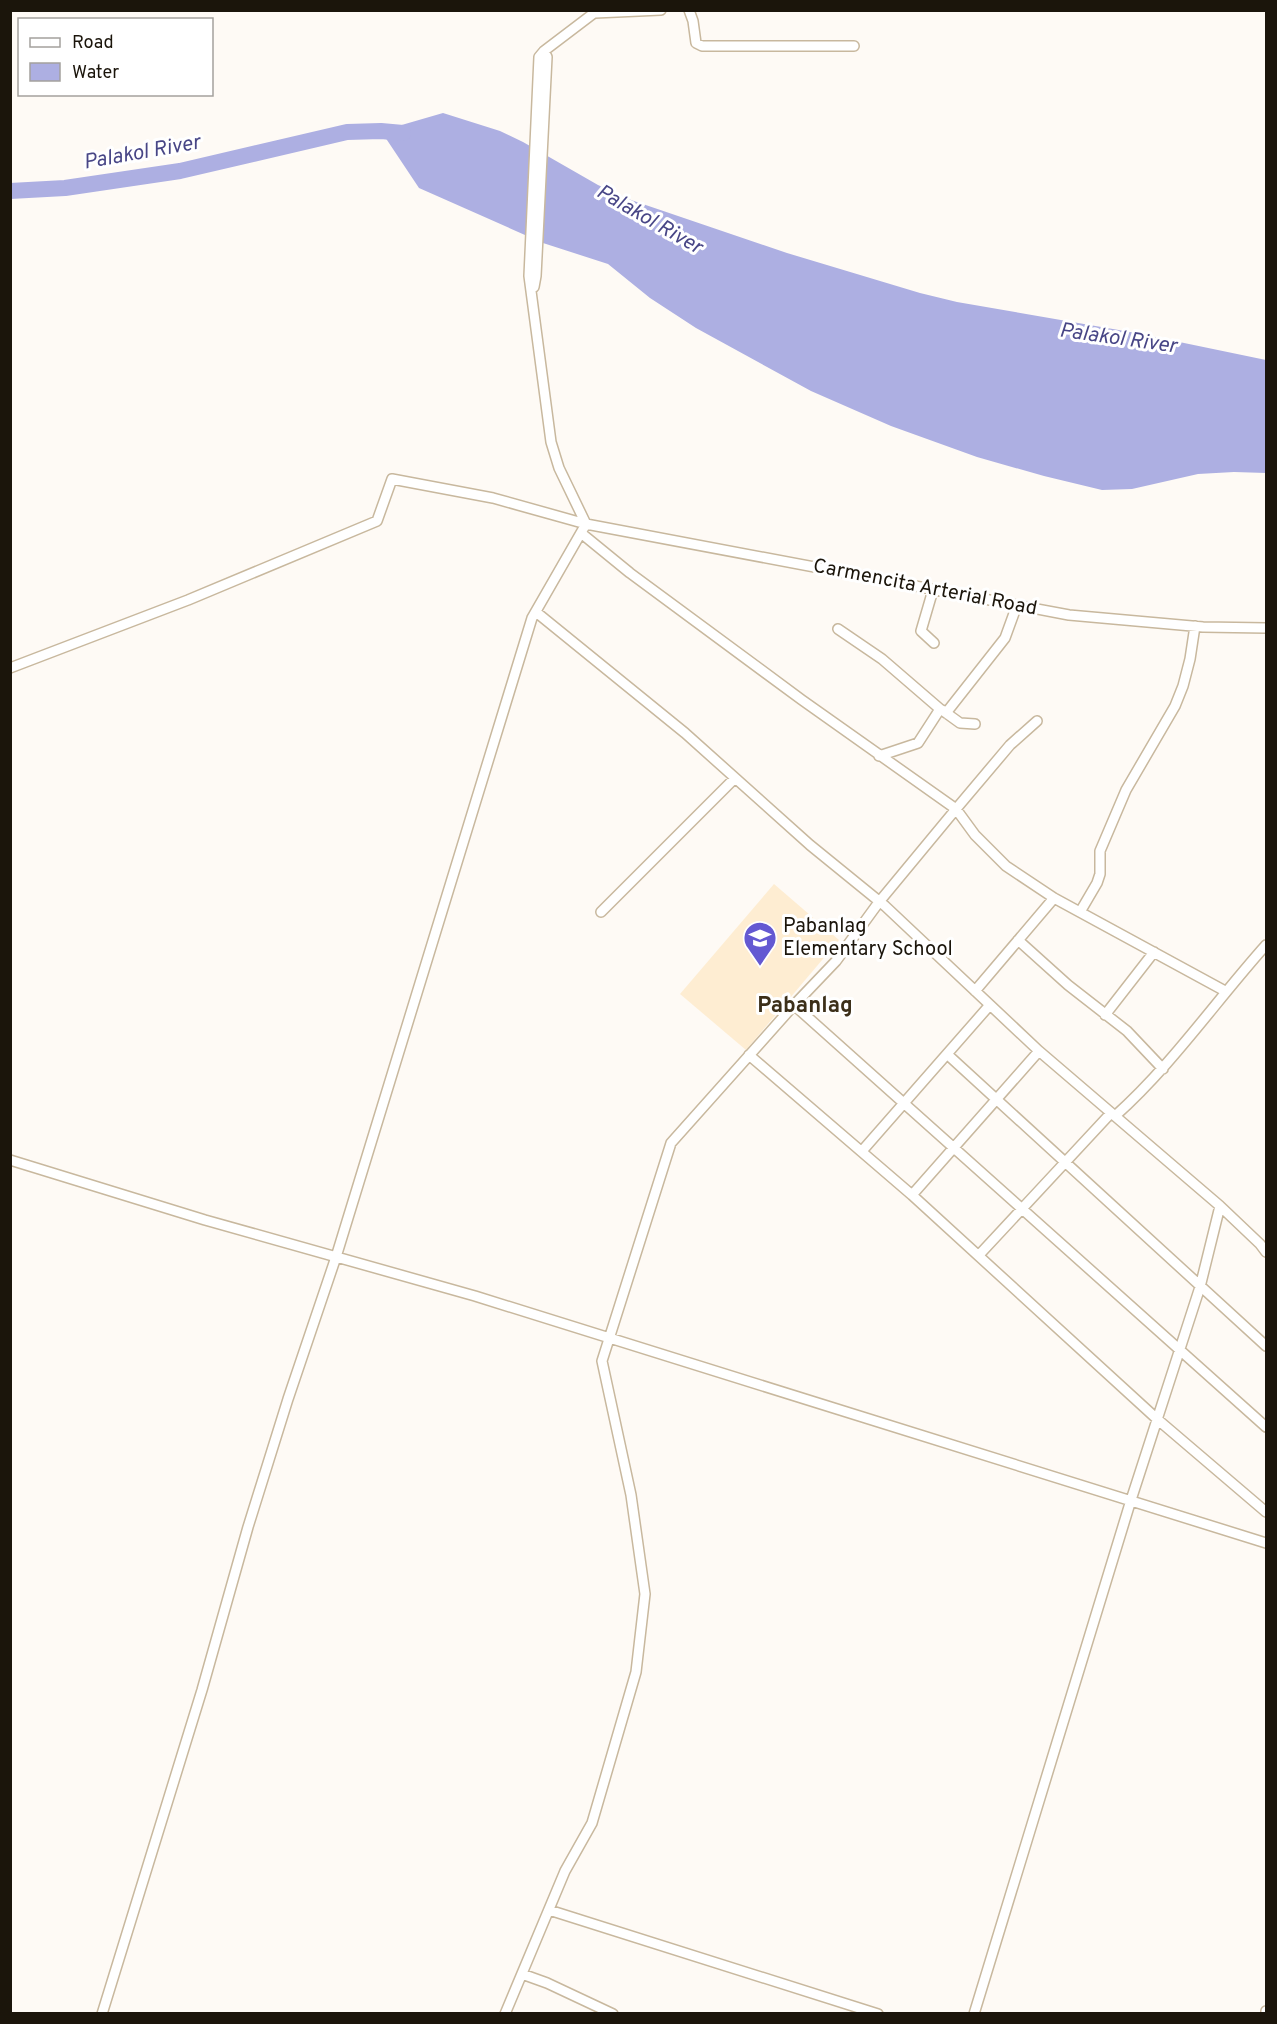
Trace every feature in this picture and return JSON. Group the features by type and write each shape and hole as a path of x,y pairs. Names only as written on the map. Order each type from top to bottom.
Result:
{"street":[{"path":"102,2013 202,1690 248,1527 336,1257 532,618 586,524 559,468 551,442 533,293 543,55 596,12 661,10"},
{"path":"689,10 696,43 702,46 854,46"},
{"name":"Carmencita Arterial Road","path":"10,668 188,600 377,521 392,480 493,498 586,524 1069,615 1195,626 1266,628"},
{"path":"581,533 638,579 879,756 956,809 975,835 1006,866 1054,898 1226,991"},
{"path":"933,590 921,631 934,643"},
{"path":"879,756 918,743 1005,638 1017,605"},
{"path":"536,612 685,733 810,845 879,902 989,1006 1220,1206 1266,1252"},
{"path":"1080,912 1097,883 1100,874 1100,851 1126,790 1175,706 1190,659 1195,626"},
{"path":"838,629 882,659 960,723 975,724"},
{"path":"505,2013 565,1871 592,1823 636,1672 645,1594 631,1495 602,1360 671,1143 836,961 879,902 1010,745 1038,721"},
{"path":"601,912 735,778"},
{"path":"975,991 1054,898"},
{"path":"1018,940 1126,1031 1163,1069"},
{"path":"979,1255 1113,1115 1163,1069 1266,945"},
{"path":"1105,1015 1154,952"},
{"path":"794,1005 1266,1427"},
{"path":"862,1151 989,1006"},
{"path":"912,1195 1039,1051"},
{"path":"749,1055 912,1195 1157,1419 1266,1512"},
{"path":"948,1055 1266,1346"},
{"path":"10,1160 475,1296 1266,1543"},
{"path":"974,2013 1131,1500 1200,1287 1220,1206"},
{"path":"549,1910 878,2013"},
{"path":"522,1974 613,2013"}],"shaded area":[{"name":"Pabanlag Elementary School","path":"774,884 839,940 746,1050 680,994"}],"water":[{"path":"443,113 500,131 598,185 631,200 787,253 920,293 957,302 1136,333 1266,360 1266,473 1198,474 1132,489 1102,490 977,457 891,426 811,391 696,328 650,298 608,264 543,243 419,188 381,131"}],"waterway":[{"name":"Palakol River","path":"10,191 65,188 180,171 347,132 403,133"}],"place":[{"name":"Pabanlag Elementary School","path":"760,967"}],"district":[{"name":"Pabanlag","path":"805,1006"}]}
